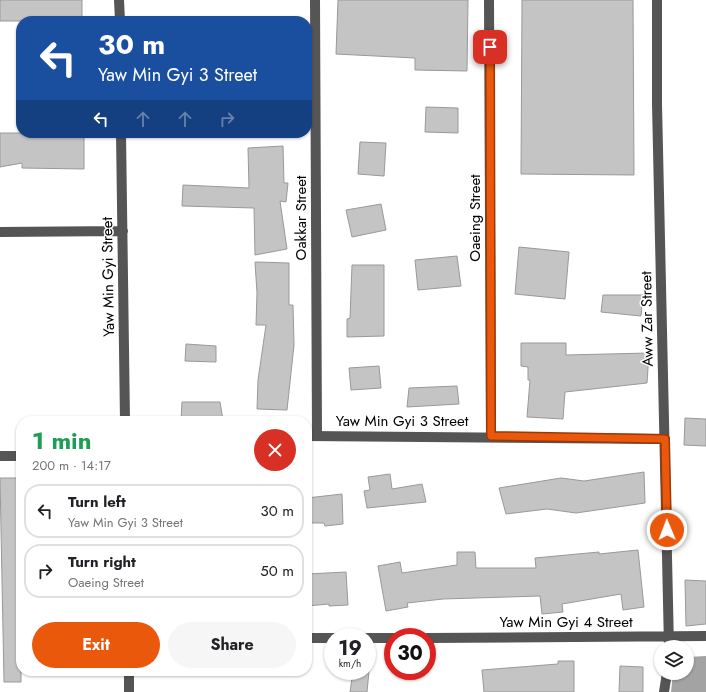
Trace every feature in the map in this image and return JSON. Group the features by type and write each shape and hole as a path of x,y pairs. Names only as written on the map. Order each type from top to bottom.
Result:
{"street":[{"path":"120,0 120,16"},
{"name":"Oakkar Street","path":"312,436 315,0"},
{"name":"Oaeing Street","path":"489,0 491,436"},
{"name":"Aww Zar Street","path":"657,0 657,104 669,640"},
{"name":"Yaw Min Gyi Street","path":"121,138 125,416"},
{"path":"0,232 122,231"},
{"name":"Yaw Min Gyi 3 Street","path":"312,436 491,436 665,439"},
{"path":"0,456 16,456"},
{"name":"Yaw Min Gyi 4 Street","path":"436,638 706,636"},
{"path":"312,638 324,638"},
{"path":"129,676 129,692"},
{"path":"664,692 666,680"}],"shaded area":[{"path":"706,656 706,692 671,692 672,680 694,680 694,657"}],"building":[{"path":"0,0 82,0 82,16 16,16 16,21 0,21"},
{"path":"338,0 468,0 467,71 415,70 415,58 336,54"},
{"path":"522,0 633,0 634,175 521,174"},
{"path":"426,107 458,108 458,133 425,132"},
{"path":"0,133 16,133 16,138 84,138 84,169 22,168 22,163 0,167"},
{"path":"360,142 386,143 384,176 358,174"},
{"path":"283,146 284,183 288,183 286,202 280,201 287,249 255,255 254,208 182,206 183,185 249,188 248,148"},
{"path":"381,204 386,230 352,237 346,210"},
{"path":"519,247 569,252 565,299 515,294"},
{"path":"457,256 461,286 418,290 415,260"},
{"path":"255,262 289,263 289,305 293,305 294,345 287,410 257,409 258,380 266,325 256,325 257,293"},
{"path":"352,265 384,265 384,336 347,337 347,319 350,318"},
{"path":"603,295 643,295 641,316 601,312"},
{"path":"521,343 566,343 566,355 649,353 647,383 565,392 563,419 527,417 530,380 528,380 528,367 521,366"},
{"path":"186,344 216,346 216,362 185,361"},
{"path":"379,366 381,388 351,390 349,368"},
{"path":"457,386 459,404 407,407 409,388"},
{"path":"182,402 220,402 222,416 181,416"},
{"path":"685,418 706,419 706,446 684,445"},
{"path":"644,472 645,503 576,513 547,509 506,514 499,488 561,478 584,481"},
{"path":"390,474 392,489 422,484 426,502 367,508 364,491 370,490 368,477"},
{"path":"0,478 16,478 16,676 21,676 21,682 4,682"},
{"path":"342,494 343,524 325,526 324,523 312,523 312,497"},
{"path":"638,550 644,607 623,610 621,594 562,604 563,612 542,614 540,596 443,599 407,603 408,607 386,611 378,566 400,562 402,573 457,565 457,552 475,552 476,568 536,568 535,558"},
{"path":"346,572 348,605 329,606 329,604 312,606 312,574"},
{"path":"685,580 706,581 706,624 686,626"},
{"path":"558,661 574,661 574,692 484,692 482,670 558,664"},
{"path":"620,666 643,667 643,692 619,692"},
{"path":"352,680 368,680 367,692 350,692"}],"route":[{"path":"490,47 491,436 665,439 667,530"}]}
